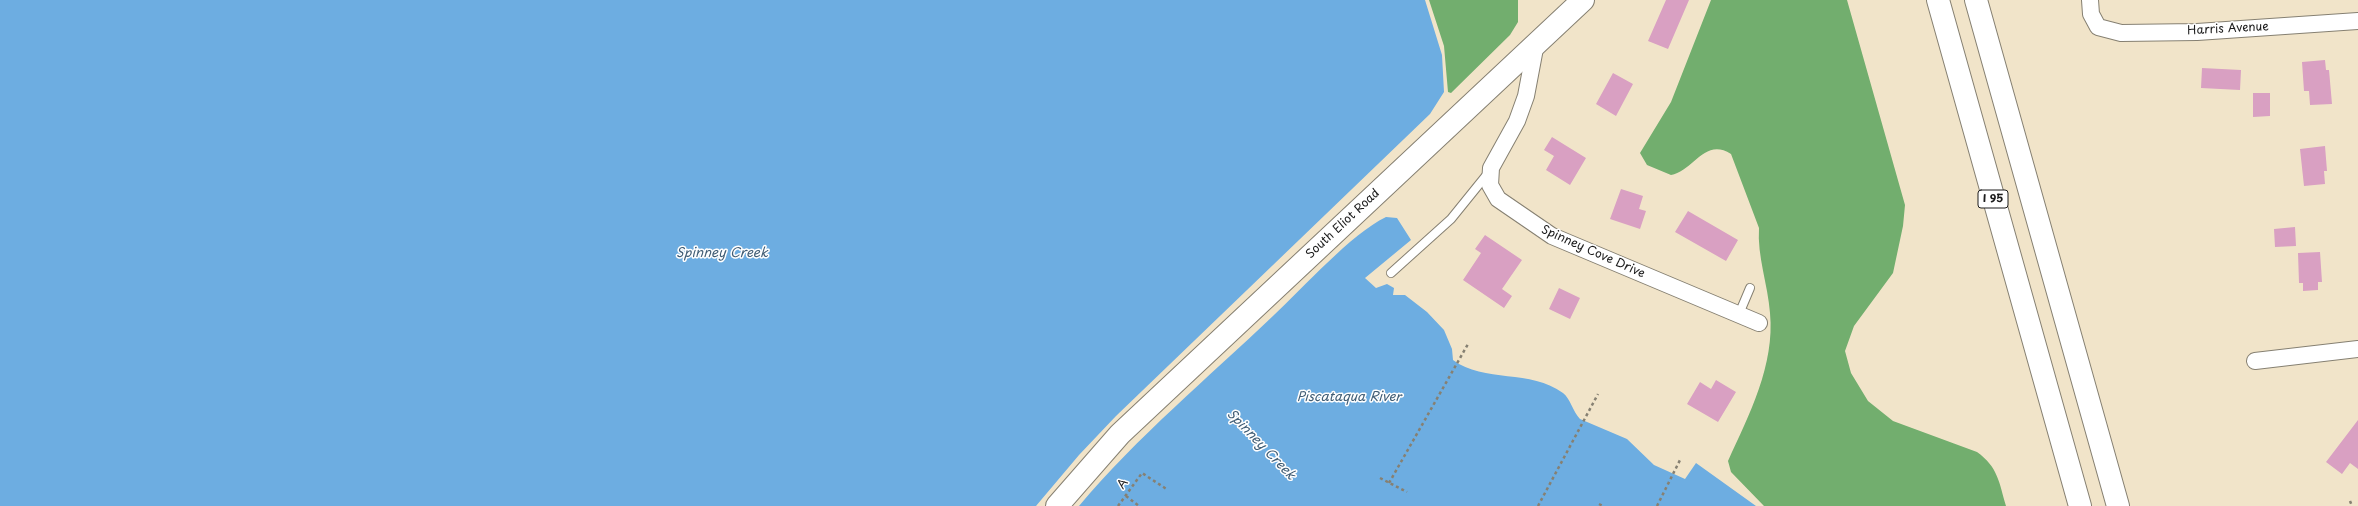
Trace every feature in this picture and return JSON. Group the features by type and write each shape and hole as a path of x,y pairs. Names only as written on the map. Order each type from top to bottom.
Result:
{"main road":[{"name":"South Eliot Road","path":"1057,506 1104,450 1583,0"},
{"name":"I 95","path":"1938,0 2080,506"},
{"path":"1976,0 2118,506"}],"street":[{"name":"Harris Avenue","path":"2090,0 2091,14 2098,27 2121,33 2197,32 2358,21"},
{"name":"Spinney Cove Drive","path":"1536,43 1533,68 1519,115 1491,168 1490,185 1498,199 1552,236 1759,323"},
{"path":"2255,361 2358,349"}],"lane":[{"path":"1391,273 1451,219 1491,168"},
{"path":"1739,314 1750,288"}],"path":[{"path":"1389,483 1468,344"},
{"path":"1538,506 1598,394"},
{"path":"1657,506 1681,458"},
{"name":"A","path":"1118,506 1142,473 1168,490"},
{"path":"1380,478 1408,492"},
{"path":"1126,496 1139,506"},
{"path":"2350,501 2352,506"},
{"path":"1599,504 1603,506"}],"green space":[{"path":"1429,0 1518,0 1518,22 1510,35 1451,93 1448,92 1444,46"},
{"path":"1711,0 1847,0 1905,205 1903,226 1893,273 1854,326 1845,351 1851,373 1868,401 1893,421 1977,452 1984,458 1994,469 2006,506 1764,506 1731,472 1728,461 1759,389 1768,352 1770,313 1761,260 1759,228 1731,154 1722,150 1706,152 1679,173 1671,175 1647,165 1640,153 1671,102"}],"water":[{"name":"Spinney Creek","path":"0,0 1425,0 1442,55 1444,92 1430,114 1116,416 1079,455 1036,506 0,506"},
{"name":"Piscataqua River","path":"1386,217 1397,218 1411,240 1365,278 1376,288 1387,284 1394,288 1393,295 1405,295 1427,312 1444,330 1452,349 1453,360 1465,367 1479,371 1537,381 1550,386 1565,395 1580,419 1627,439 1654,465 1685,479 1696,463 1756,506 1079,506 1149,431 1274,315 1328,262 1372,225"}],"building":[{"path":"1666,0 1689,0 1668,49 1648,41"},
{"path":"2325,60 2326,70 2329,70 2332,104 2310,105 2309,91 2304,91 2302,62"},
{"path":"2202,68 2241,70 2240,90 2201,88"},
{"path":"1613,73 1633,84 1616,116 1596,104"},
{"path":"2253,93 2270,93 2270,116 2253,117"},
{"path":"1552,137 1586,158 1570,185 1546,170 1554,156 1544,150"},
{"path":"2325,146 2327,171 2324,171 2325,184 2304,186 2300,149"},
{"path":"1621,189 1643,196 1639,209 1646,211 1640,229 1610,219"},
{"path":"1688,211 1738,240 1726,261 1675,232"},
{"path":"2295,227 2296,246 2275,247 2274,229"},
{"path":"1485,235 1522,260 1502,289 1512,296 1504,308 1463,280 1481,253 1475,249"},
{"path":"2320,252 2322,282 2318,282 2318,290 2303,291 2303,283 2299,283 2298,253"},
{"path":"1559,288 1580,298 1570,319 1549,309"},
{"path":"1716,380 1736,392 1718,422 1687,404 1700,382 1711,389"},
{"path":"2358,420 2358,469 2350,463 2342,474 2326,462"}]}
